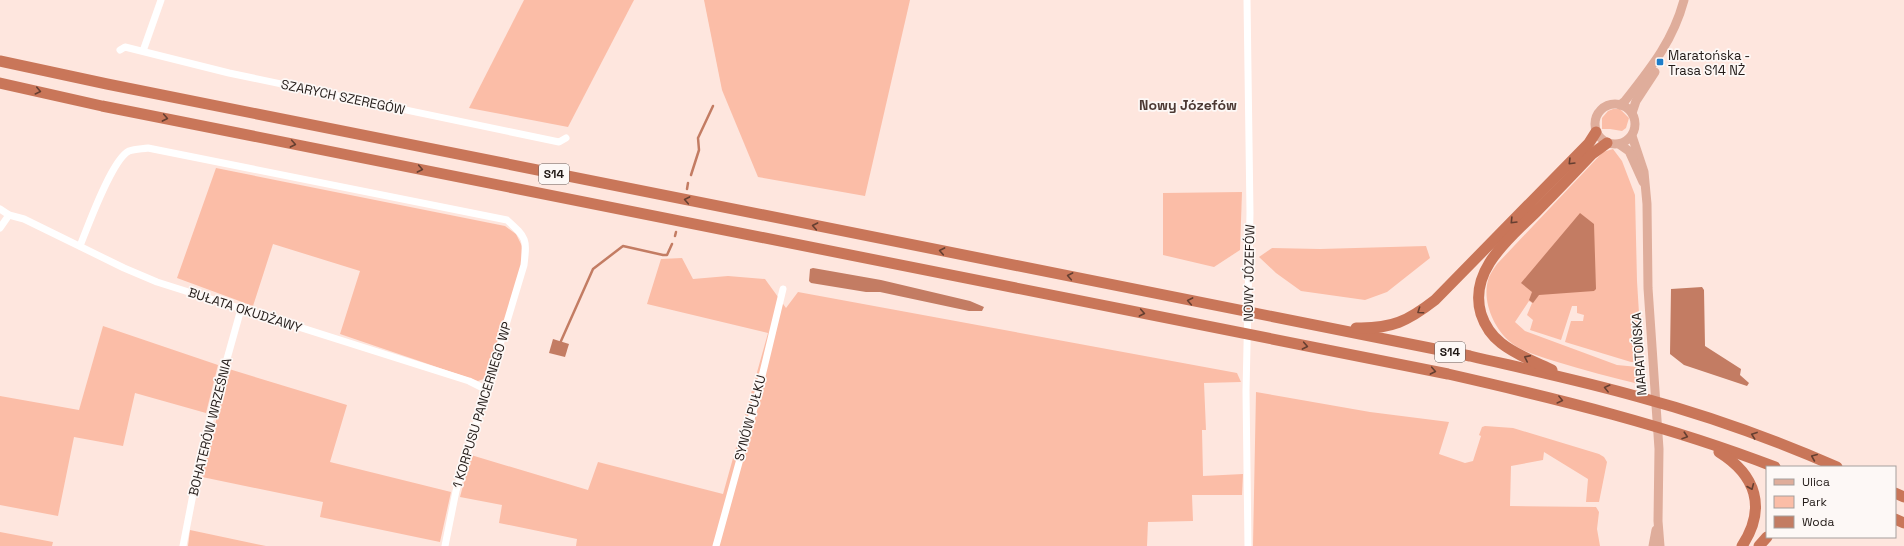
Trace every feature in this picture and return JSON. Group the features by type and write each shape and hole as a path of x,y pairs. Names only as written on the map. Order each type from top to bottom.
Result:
{"highway":[{"name":"S14","path":"0,60 115,86 1325,327 1575,380 1638,396 1666,405 1791,448 1835,466"},
{"name":"S14","path":"0,83 134,112 1228,330 1509,388 1667,430 1772,466"},
{"path":"1325,327 1386,327 1417,314 1435,300 1456,279 1589,143 1596,132"},
{"path":"1575,380 1513,351 1501,343 1484,322 1480,308 1480,286 1483,274 1505,243 1592,154 1607,143"},
{"path":"1703,442 1730,459 1746,476 1752,488 1756,501 1754,525 1742,546"},
{"path":"1759,546 1766,538"}],"main road":[{"path":"1632,113 1620,105 1608,105 1598,113 1595,126 1596,132 1607,143 1619,144 1628,140 1632,136 1635,123 1632,113 1636,101 1660,62 1676,24 1684,0"},
{"path":"1620,105 1625,101 1664,50"},
{"name":"MARATOŃSKA","path":"1632,136 1643,167 1645,186 1648,288 1659,449 1658,521 1660,546"},
{"name":"MARATOŃSKA","path":"1619,144 1629,151 1645,186"},
{"name":"MARATOŃSKA","path":"1653,546 1658,521"}],"street":[{"path":"143,51 161,0"},
{"name":"NOWY JÓZEFÓW","path":"1247,0 1250,213 1246,391 1248,546"},
{"name":"SZARYCH SZEREGÓW","path":"120,50 125,47 229,73 559,142 566,138"},
{"name":"1 KORPUSU PANCERNEGO WP","path":"80,246 101,194 120,159 129,152 148,148 507,220 520,231 526,243 524,265 456,491 445,546"},
{"name":"BUŁATA OKUDŻAWY","path":"0,210 9,215 24,219 124,268 157,282 468,381 487,390"},
{"path":"0,228 9,215"},
{"name":"SYNÓW PUŁKU","path":"716,546 756,401 783,289"},
{"name":"BOHATERÓW WRZEŚNIA","path":"183,546 202,448 241,309"}],"green space":[{"path":"524,0 634,0 568,127 469,108"},
{"path":"704,0 910,0 865,196 758,177 722,90"},
{"path":"1620,109 1629,118 1626,128 1622,131 1602,129 1602,118 1608,111"},
{"path":"1613,149 1622,161 1635,195 1637,281 1642,362 1631,362 1565,342 1571,321 1583,321 1584,315 1577,313 1577,306 1572,306 1561,340 1530,330 1533,320 1527,315 1532,303 1529,301 1515,322 1525,331 1617,365 1638,367 1642,375 1643,385 1598,374 1519,348 1509,341 1498,328 1490,312 1486,294 1489,277 1497,264 1603,152"},
{"path":"216,168 505,226 516,234 522,246 521,265 489,377 478,381 340,334 360,271 273,244 253,306 177,278"},
{"path":"1242,192 1240,250 1214,267 1163,255 1163,193"},
{"path":"1426,246 1430,258 1387,292 1365,300 1301,291 1276,273 1259,257 1272,248 1320,249"},
{"path":"682,258 693,279 728,276 765,279 786,308 798,292 1237,373 1241,382 1204,383 1206,430 1202,430 1203,476 1243,474 1242,495 1192,495 1193,521 1148,522 1147,546 576,546 577,539 499,523 502,505 460,497 471,455 588,490 598,462 723,494 768,333 647,304 661,259"},
{"path":"103,326 218,365 206,413 135,393 123,446 74,437 58,516 0,505 0,396 79,410"},
{"path":"229,369 347,405 330,462 451,492 440,542 320,517 323,502 202,477"},
{"path":"1256,392 1370,412 1449,422 1439,454 1465,463 1473,461 1481,436 1479,435 1482,427 1485,426 1513,428 1599,454 1604,457 1607,462 1599,502 1586,502 1588,479 1544,452 1543,460 1511,466 1510,506 1596,507 1599,512 1597,529 1600,546 1253,546"},
{"path":"190,530 256,544 266,546 188,546"},
{"path":"0,532 53,542 52,546 0,546"}],"water":[{"path":"1580,213 1594,224 1596,289 1594,291 1539,295 1533,303 1529,300 1532,292 1521,283"},
{"path":"813,268 881,280 970,301 984,307 982,311 969,311 880,292 866,292 811,283 809,281 810,269"},
{"path":"1702,287 1704,290 1705,346 1741,369 1740,375 1749,383 1747,386 1684,365 1670,354 1671,289"},
{"path":"553,339 569,344 565,357 549,353"}],"waterway":[{"path":"691,175 699,150 698,138 713,106"},
{"path":"687,189 688,183"},
{"path":"675,236 676,232"},
{"path":"561,341 593,269 623,246 667,255 672,244"}],"place":[{"name":"Maratońska - Trasa S14 NŻ","path":"1660,62"}],"district":[{"name":"Nowy Józefów","path":"1188,105"}]}
